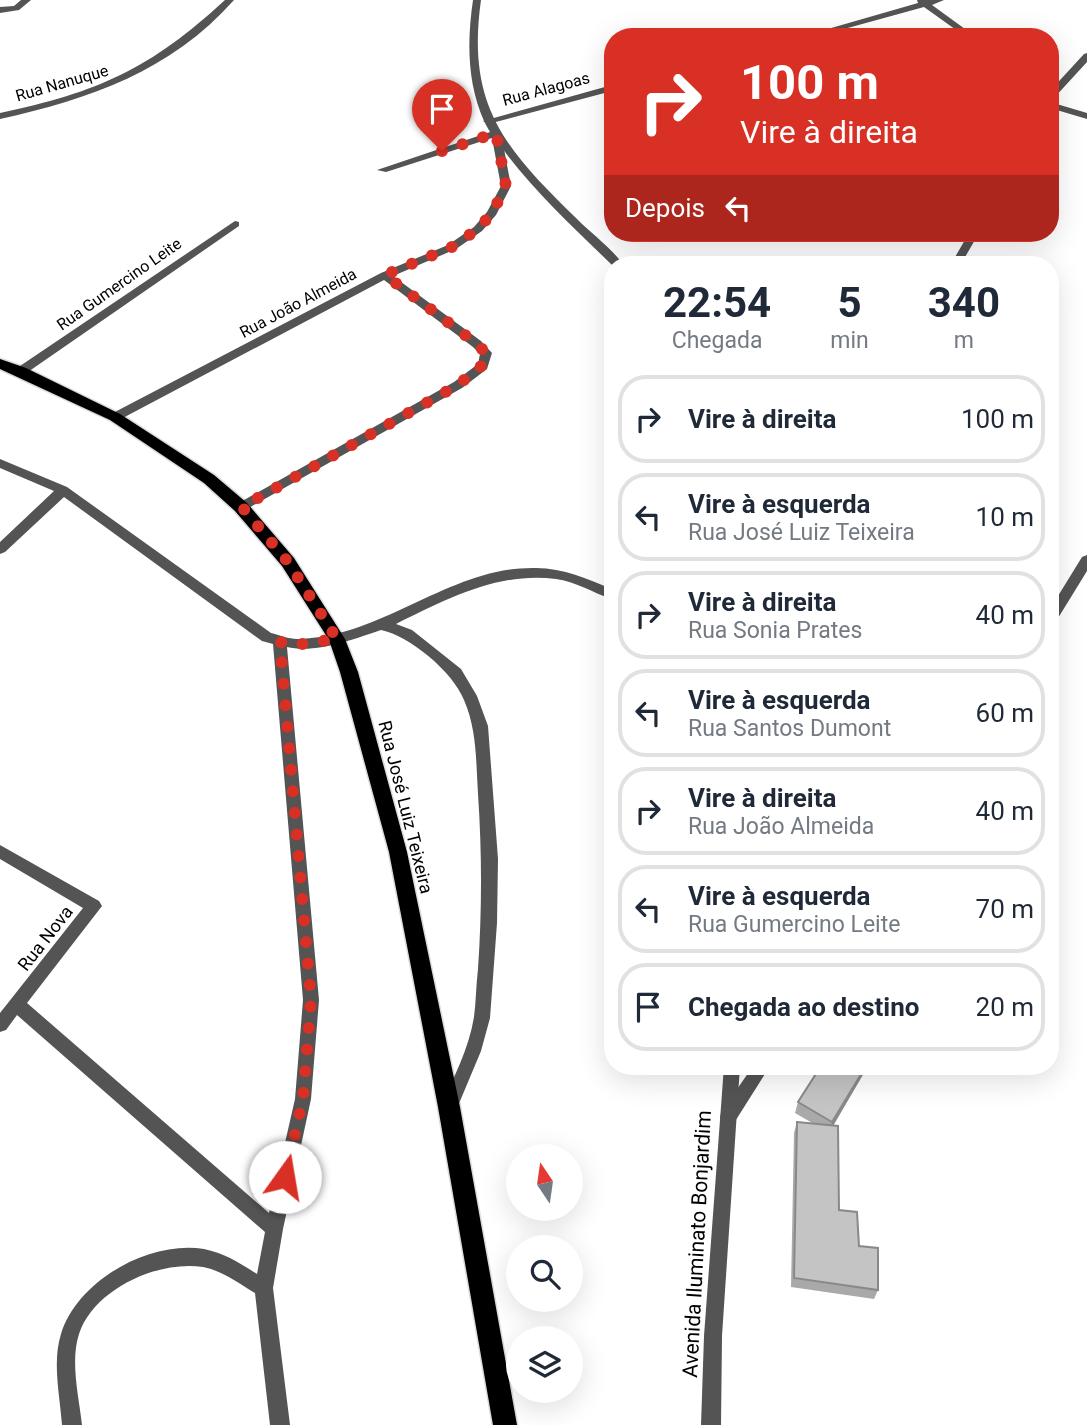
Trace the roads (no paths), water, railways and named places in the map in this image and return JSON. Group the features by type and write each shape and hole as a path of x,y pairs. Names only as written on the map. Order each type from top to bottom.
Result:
{"main road":[{"name":"Rua José Luiz Teixeira","path":"0,364 21,371 115,417 187,462 242,507 288,562 337,639 349,672 398,852 449,1107 505,1425"}],"street":[{"path":"0,10 16,8 27,0"},
{"name":"Rua Nanuque","path":"0,116 52,106 128,78 200,30 230,0"},
{"path":"477,0 472,41 474,67 488,121 542,191 610,256"},
{"path":"835,28 923,2 940,0"},
{"path":"923,2 959,28"},
{"path":"1059,86 1087,56"},
{"name":"Rua Alagoas","path":"488,121 604,90"},
{"path":"1059,108 1087,116"},
{"path":"382,170 496,133"},
{"name":"Rua João Almeida","path":"115,417 385,275 452,247 478,229 492,213 506,186 496,133"},
{"name":"Rua Gumercino Leite","path":"21,371 235,224"},
{"path":"242,507 458,385 486,362 486,353 477,344 385,275"},
{"path":"0,463 63,490 267,637 280,642 295,645 337,639 382,625 440,597 478,583 521,573 559,574 604,591"},
{"path":"0,549 63,490"},
{"path":"1059,605 1087,560"},
{"path":"382,625 407,634 456,673 470,696 481,726 490,859 489,923 482,1018 449,1107"},
{"path":"280,642 311,1000 303,1099 274,1228 264,1288 280,1425"},
{"name":"Rua Nova","path":"0,851 37,870 94,906 0,1025"},
{"path":"17,1005 274,1228"},
{"name":"Avenida Iluminato Bonjardim","path":"711,1425 713,1336 731,1075"},
{"path":"726,1120 756,1075"},
{"path":"72,1425 68,1350 70,1335 76,1318 87,1303 122,1275 158,1262 180,1258 205,1259 222,1263 264,1288"}]}
